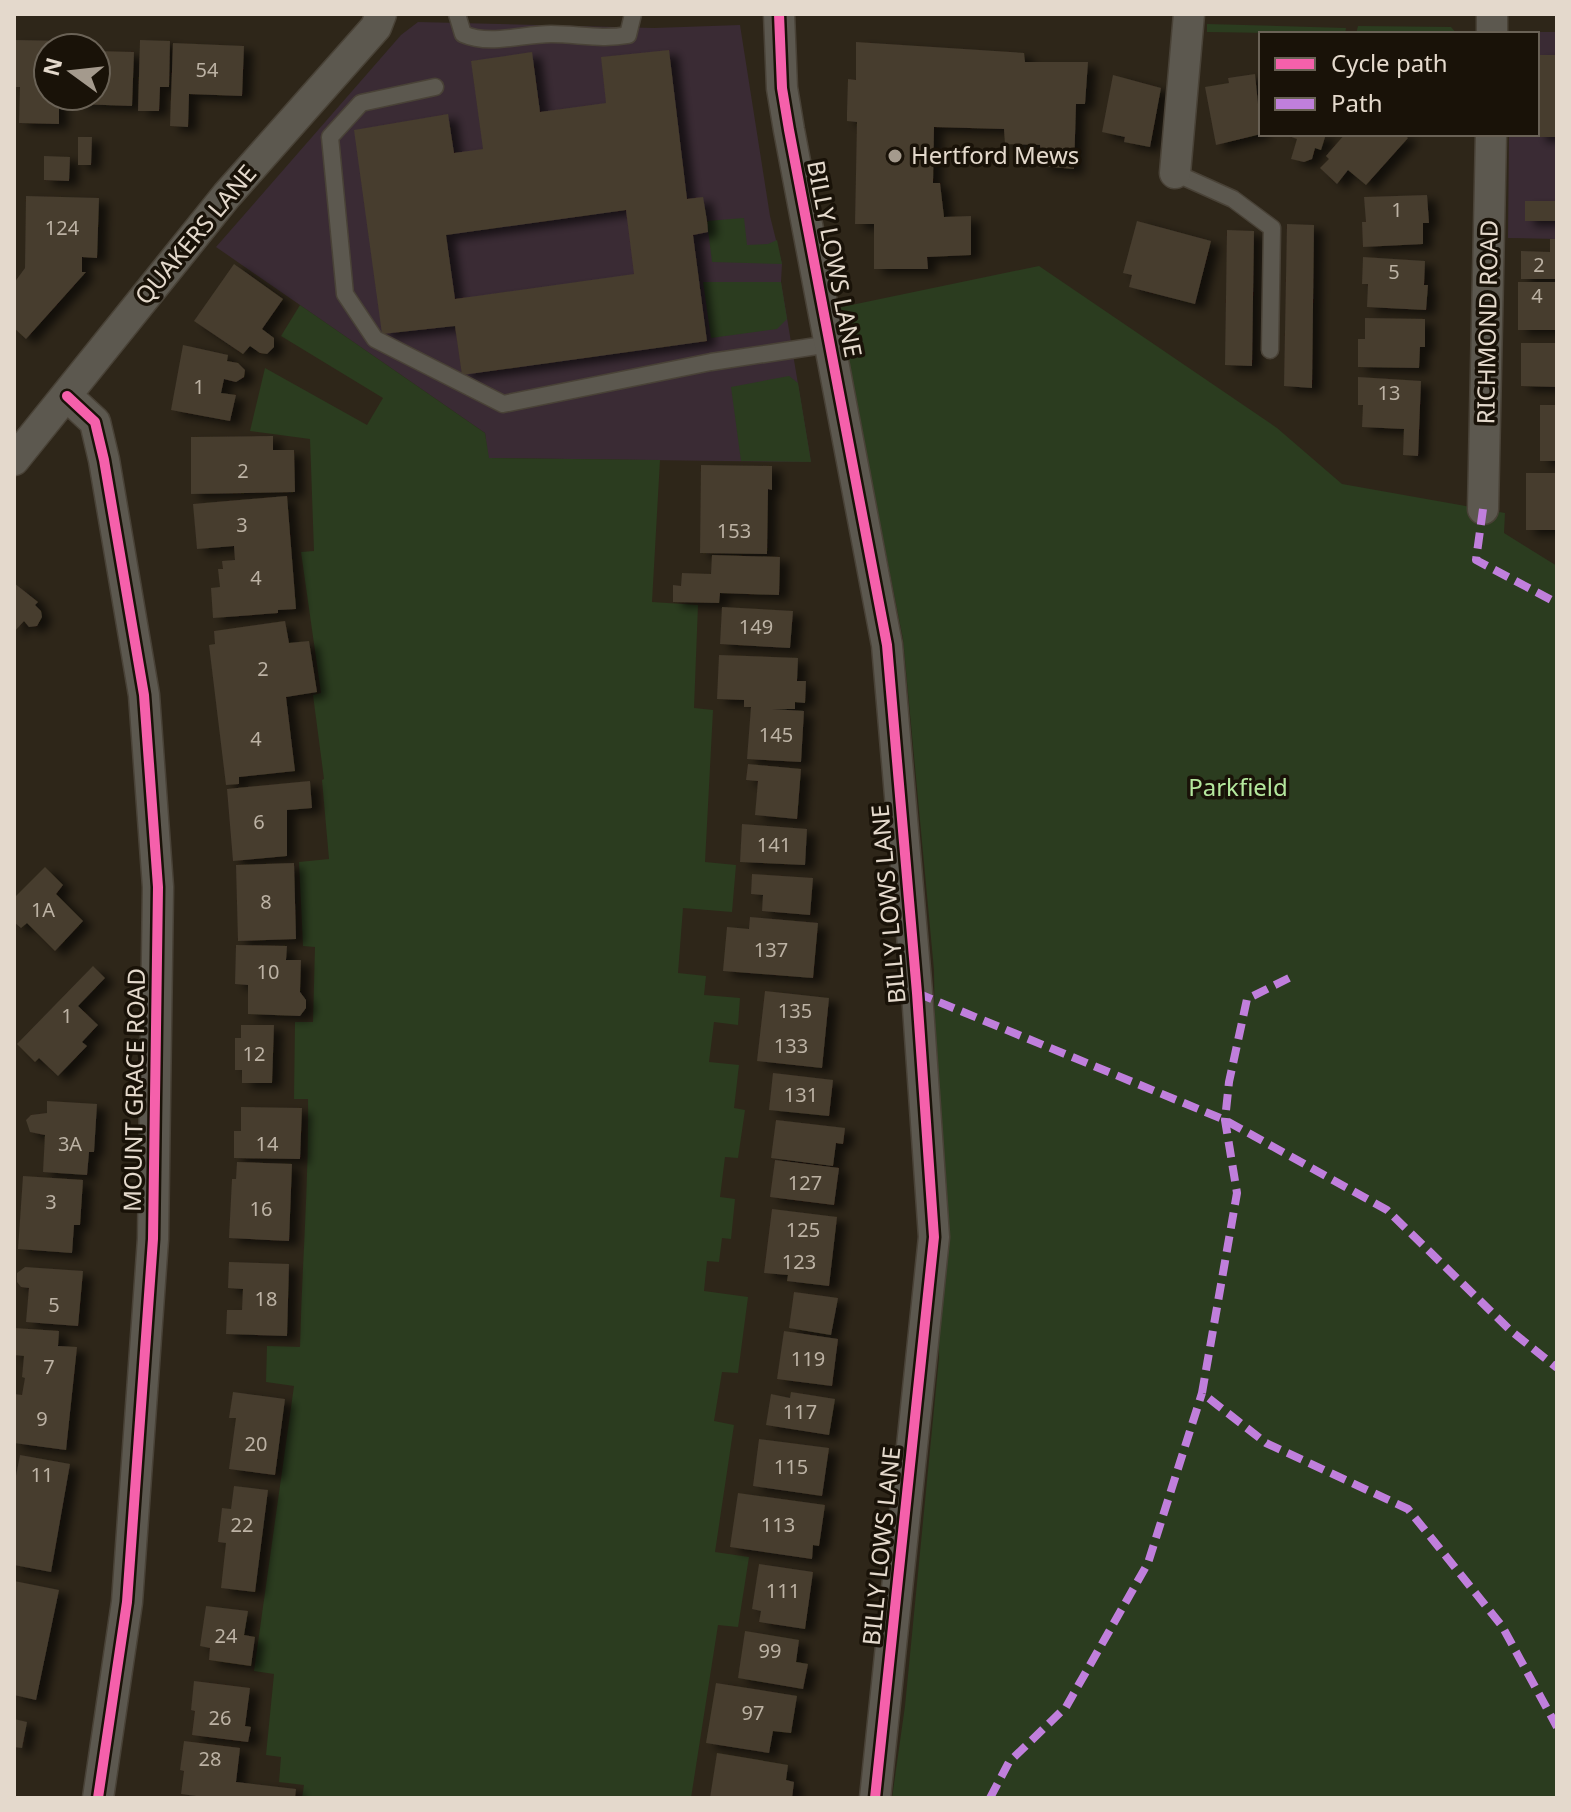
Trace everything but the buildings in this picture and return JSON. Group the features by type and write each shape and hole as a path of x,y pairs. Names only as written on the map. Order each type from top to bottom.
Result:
{"street":[{"name":"QUAKERS LANE","path":"14,460 227,195 376,27 381,14"},
{"name":"BILLY LOWS LANE","path":"779,14 784,100 887,645 934,1237 875,1798"},
{"path":"1175,173 1189,14"},
{"name":"RICHMOND ROAD","path":"1483,509 1491,136"},
{"name":"MOUNT GRACE ROAD","path":"67,396 95,422 104,460 144,695 158,887 153,1239 127,1602 98,1798"}],"lane":[{"path":"457,14 463,34 477,40 549,34 611,38 628,35 633,14"},
{"path":"435,87 361,103 330,137 345,294 375,339 503,404 711,362 830,344"},
{"path":"1175,173 1233,199 1272,228 1270,350"}],"shaded area":[{"path":"418,22 654,28 740,25 770,216 782,264 781,282 811,462 488,458 485,433 216,247 401,35"},
{"path":"1539,32 1557,32 1557,239 1508,238 1509,136 1539,136"}],"green space":[{"path":"1207,24 1346,28 1345,32 1207,32"},
{"path":"1358,26 1451,27 1455,32 1356,32"},
{"path":"744,218 747,245 768,244 777,240 782,264 712,262 707,221"},
{"name":"Parkfield","path":"1039,266 1277,428 1342,484 1505,513 1504,533 1557,566 1557,1798 892,1798 905,1706 939,1358 934,970 903,639 837,308"},
{"path":"703,282 781,282 787,319 777,329 711,338"},
{"path":"300,305 485,433 489,458 660,460 652,602 698,605 694,708 713,710 705,862 736,865 732,912 683,908 678,973 706,976 704,995 740,998 738,1025 714,1022 709,1062 739,1065 734,1108 745,1110 738,1158 725,1157 720,1197 735,1199 731,1239 722,1238 719,1262 707,1261 704,1291 748,1297 738,1373 722,1372 714,1421 734,1425 715,1552 749,1557 738,1627 718,1625 691,1798 302,1798 304,1785 279,1782 281,1757 266,1755 274,1674 254,1671 294,1386 266,1382 267,1346 300,1347 308,1099 294,1099 295,1022 313,1022 315,947 303,946 299,862 329,859 324,779 313,695 321,693 301,552 314,551 310,439 250,431 265,368 367,425 383,398 281,336"},
{"path":"789,376 798,383 811,462 741,461 731,387"}],"marked path":[{"path":"1483,509 1476,560 1557,603"},
{"path":"1289,978 1247,999 1229,1082 1225,1120 1237,1193 1202,1393 1266,1443 1408,1509 1502,1626 1557,1727"},
{"path":"917,993 1225,1120 1387,1210 1510,1330 1557,1368"},
{"path":"990,1798 1009,1762 1066,1707 1148,1563 1202,1393"}],"cycle path":[{"path":"779,14 782,88 789,130 887,645 934,1237 875,1798"},
{"path":"67,396 95,422 104,460 144,695 158,887 153,1239 127,1602 98,1798"}],"place":[{"name":"Hertford Mews","path":"895,156"}]}
